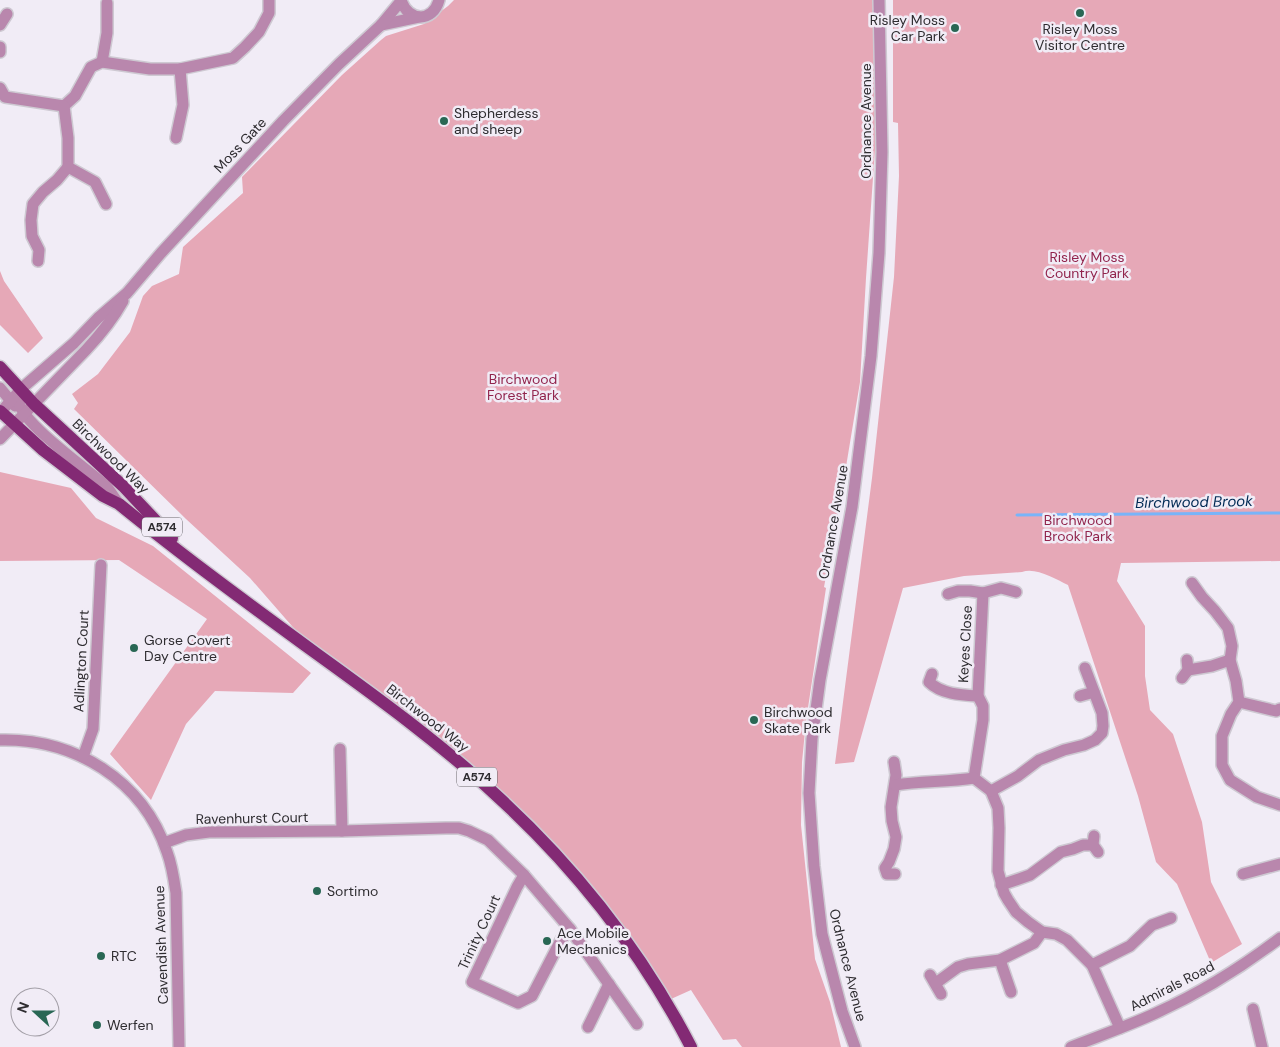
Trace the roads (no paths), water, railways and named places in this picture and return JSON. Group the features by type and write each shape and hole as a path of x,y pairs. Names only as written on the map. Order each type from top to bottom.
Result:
{"main road":[{"name":"Birchwood Way","path":"0,367 34,404 123,486 201,568"},
{"name":"Birchwood Way","path":"0,412 43,450 96,491 118,504 201,568 376,696 497,795 578,878 612,921 663,996 691,1047"}],"street":[{"path":"64,106 75,96 91,68 102,62 150,69 180,69 233,58 259,32 269,12 269,0"},
{"name":"Moss Gate","path":"381,26 424,16 434,11 439,0"},
{"name":"Ordnance Avenue","path":"854,1045 842,1011 822,934 814,866 809,793 812,739 820,680 852,507 871,356 879,253 882,152 879,0"},
{"name":"Moss Gate","path":"0,412 21,389 127,293 161,253 283,121 338,64 381,26 401,1 408,12 419,17"},
{"path":"102,62 107,33 108,3"},
{"path":"0,25 7,14"},
{"path":"0,47 0,52"},
{"path":"176,138 183,105 180,69"},
{"path":"2,96 64,106"},
{"path":"38,261 39,250 32,236 33,204 68,167 68,138 64,106"},
{"path":"68,167 95,182 106,204"},
{"name":"Moss Gate","path":"0,438 98,336 117,312 127,293"},
{"path":"0,388 14,404 17,415 14,424"},
{"path":"21,389 19,403 24,414"},
{"name":"A574","path":"24,414 46,436 107,487 118,504"},
{"name":"Adlington Court","path":"83,757 93,729 100,565"},
{"path":"1192,583 1228,628 1232,646 1230,660 1239,702 1231,714 1222,736 1222,765 1230,780 1257,797 1280,806"},
{"name":"Keyes Close","path":"948,594 958,591 984,593 1000,588 1016,592"},
{"name":"Keyes Close","path":"974,778 983,720 983,706 978,696 984,593"},
{"path":"1186,669 1212,666 1230,660"},
{"path":"992,791 1018,776 1039,760 1064,750 1084,745 1095,740 1102,733 1102,713 1085,668"},
{"name":"Keyes Close","path":"932,674 929,682 934,687 961,695 978,696"},
{"path":"1080,696 1094,692"},
{"path":"1239,702 1276,711 1280,709"},
{"name":"Cavendish Avenue","path":"0,740 39,743 61,748 83,757 101,767 118,780 134,794 148,812 168,853 174,879 177,906 179,1047"},
{"path":"340,749 342,831"},
{"path":"894,762 896,775 891,807 896,837 890,862 885,868 887,874 895,874"},
{"path":"895,785 974,778 992,791 998,808 998,872 1001,885 1008,900 1016,912 1028,922 1042,932 1056,934 1067,940 1092,965 1120,1028"},
{"name":"Ravenhurst Court","path":"164,843 186,835 203,832 459,828 478,834 488,840 524,875"},
{"path":"1001,885 1030,875 1061,852 1083,845 1095,844"},
{"path":"1243,874 1280,864"},
{"path":"524,875 570,929 637,1024"},
{"name":"Trinity Court","path":"524,875 472,982 518,1003 532,996 562,940 570,929"},
{"path":"1092,965 1130,946 1152,925 1171,918"},
{"path":"941,994 933,979 968,964 1000,960 1034,943 1042,932"},
{"name":"Admirals Road","path":"1070,1047 1156,1013 1200,991 1280,938"},
{"path":"1000,960 1011,992"},
{"path":"588,1027 609,984"},
{"path":"1253,1009 1262,1047"}],"waterway":[{"name":"Birchwood Brook","path":"1017,515 1280,513"}],"place":[{"name":"Risley Moss Visitor Centre","path":"1080,13"},
{"name":"Risley Moss Car Park","path":"955,28"},
{"name":"Shepherdess and sheep","path":"444,121"},
{"name":"Gorse Covert Day Centre","path":"134,648"},
{"name":"Birchwood Skate Park","path":"754,720"},
{"name":"Sortimo","path":"317,891"},
{"name":"Ace Mobile Mechanics","path":"547,941"},
{"name":"RTC","path":"101,956"},
{"name":"Werfen","path":"97,1025"}],"park label":[{"name":"Risley Moss Country Park","path":"1087,266"},
{"name":"Birchwood Forest Park","path":"523,388"},
{"name":"Birchwood Brook Park","path":"1078,528"}]}
